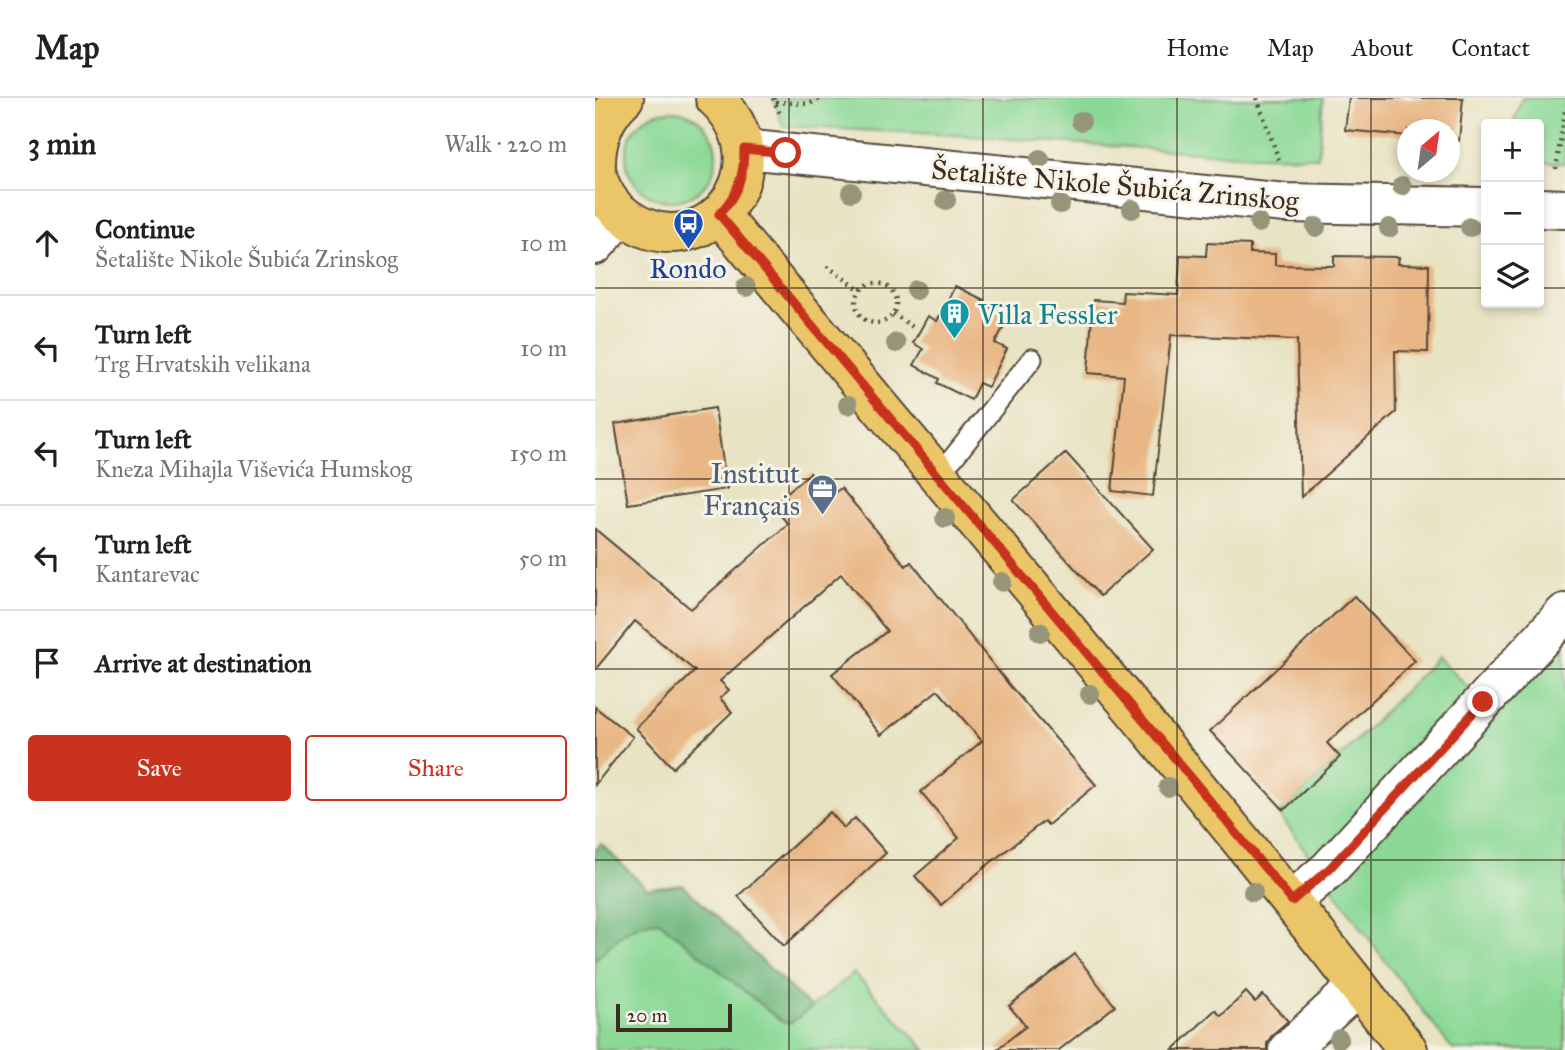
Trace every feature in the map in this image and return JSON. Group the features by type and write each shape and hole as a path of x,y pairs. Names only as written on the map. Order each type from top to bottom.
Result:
{"main road":[{"path":"624,98 605,120 599,134 595,149 598,178 612,204 622,215 636,225 671,233 704,224 719,214 740,185 744,149 739,129 729,111 715,98"},
{"path":"719,214 1188,774 1292,901 1408,1050"}],"street":[{"name":"Šetalište Nikole Šubića Zrinskog","path":"744,149 1286,203 1481,207"},
{"path":"595,245 622,215"},
{"path":"1292,901 1330,868 1565,613"},
{"path":"1287,1050 1358,986"}],"lane":[{"path":"937,474 953,458 1032,359"}],"path":[{"path":"776,102 809,104 822,98"},
{"path":"1257,98 1287,185 1286,203"},
{"path":"1552,209 1565,111"},
{"path":"827,266 860,290"},
{"path":"874,282 886,285 896,295 897,308 890,319 879,324 866,321 856,312 855,299 860,290 874,282"},
{"path":"893,314 916,329"}],"green space":[{"path":"773,98 1323,98 1318,157 1251,156 783,126"},
{"path":"1522,98 1565,98 1565,163 1544,162 1544,119 1515,119"},
{"name":"Rondo","path":"671,111 688,114 703,124 713,139 716,156 713,173 703,188 688,198 671,201 654,198 639,188 629,173 626,156 629,139 639,124 654,114"},
{"path":"1565,623 1565,1050 1453,1050 1279,814 1340,757 1438,657 1483,702"},
{"path":"601,844 647,889 683,885 811,1008 790,1023 782,1022 659,921 631,929 595,960 595,850"},
{"path":"659,920 782,1022 791,1023 854,973 926,1050 595,1050 595,960 631,929"}],"building":[{"path":"1349,98 1463,98 1460,130 1460,119 1397,119 1397,135 1345,130"},
{"path":"1207,243 1250,245 1250,253 1275,254 1275,265 1334,266 1334,256 1399,257 1398,264 1429,265 1428,352 1395,351 1396,412 1301,497 1297,340 1171,335 1153,496 1112,491 1124,376 1088,373 1093,300 1122,302 1123,292 1178,295 1180,255 1206,256"},
{"name":"Villa Fessler","path":"955,286 984,300 982,303 1009,317 995,343 1007,349 988,387 979,383 971,400 937,383 939,379 914,365 923,349 913,343 928,316 937,321"},
{"path":"715,408 727,489 628,504 615,424"},
{"path":"1066,453 1153,549 1100,596 1013,500"},
{"path":"810,473 830,496 841,488 906,566 911,562 1011,687 1096,785 1048,825 1044,821 941,905 915,876 959,838 921,792 982,741 938,690 881,735 832,674 887,631 841,574 720,681 729,690 720,698 732,712 673,768 636,728 695,671 635,621 595,670 595,529 691,609 788,524 772,505"},
{"path":"1354,596 1415,661 1327,743 1340,757 1284,810 1210,731"},
{"path":"595,707 633,737 595,785"},
{"path":"830,812 844,828 855,818 886,853 784,946 738,896"},
{"path":"1075,954 1115,1006 1059,1050 996,1050 1026,1026 1009,1006"},
{"path":"1246,992 1255,1002 1263,995 1288,1021 1273,1034 1267,1043 1267,1050 1173,1050 1215,1010 1221,1016"}],"place":[{"name":"Rondo","path":"688,251"},
{"name":"Villa Fessler","path":"955,341"},
{"name":"Institut Français","path":"823,516"}],"route":[{"path":"786,153 744,149 740,185 719,214 1292,901 1330,868 1483,702"}]}
